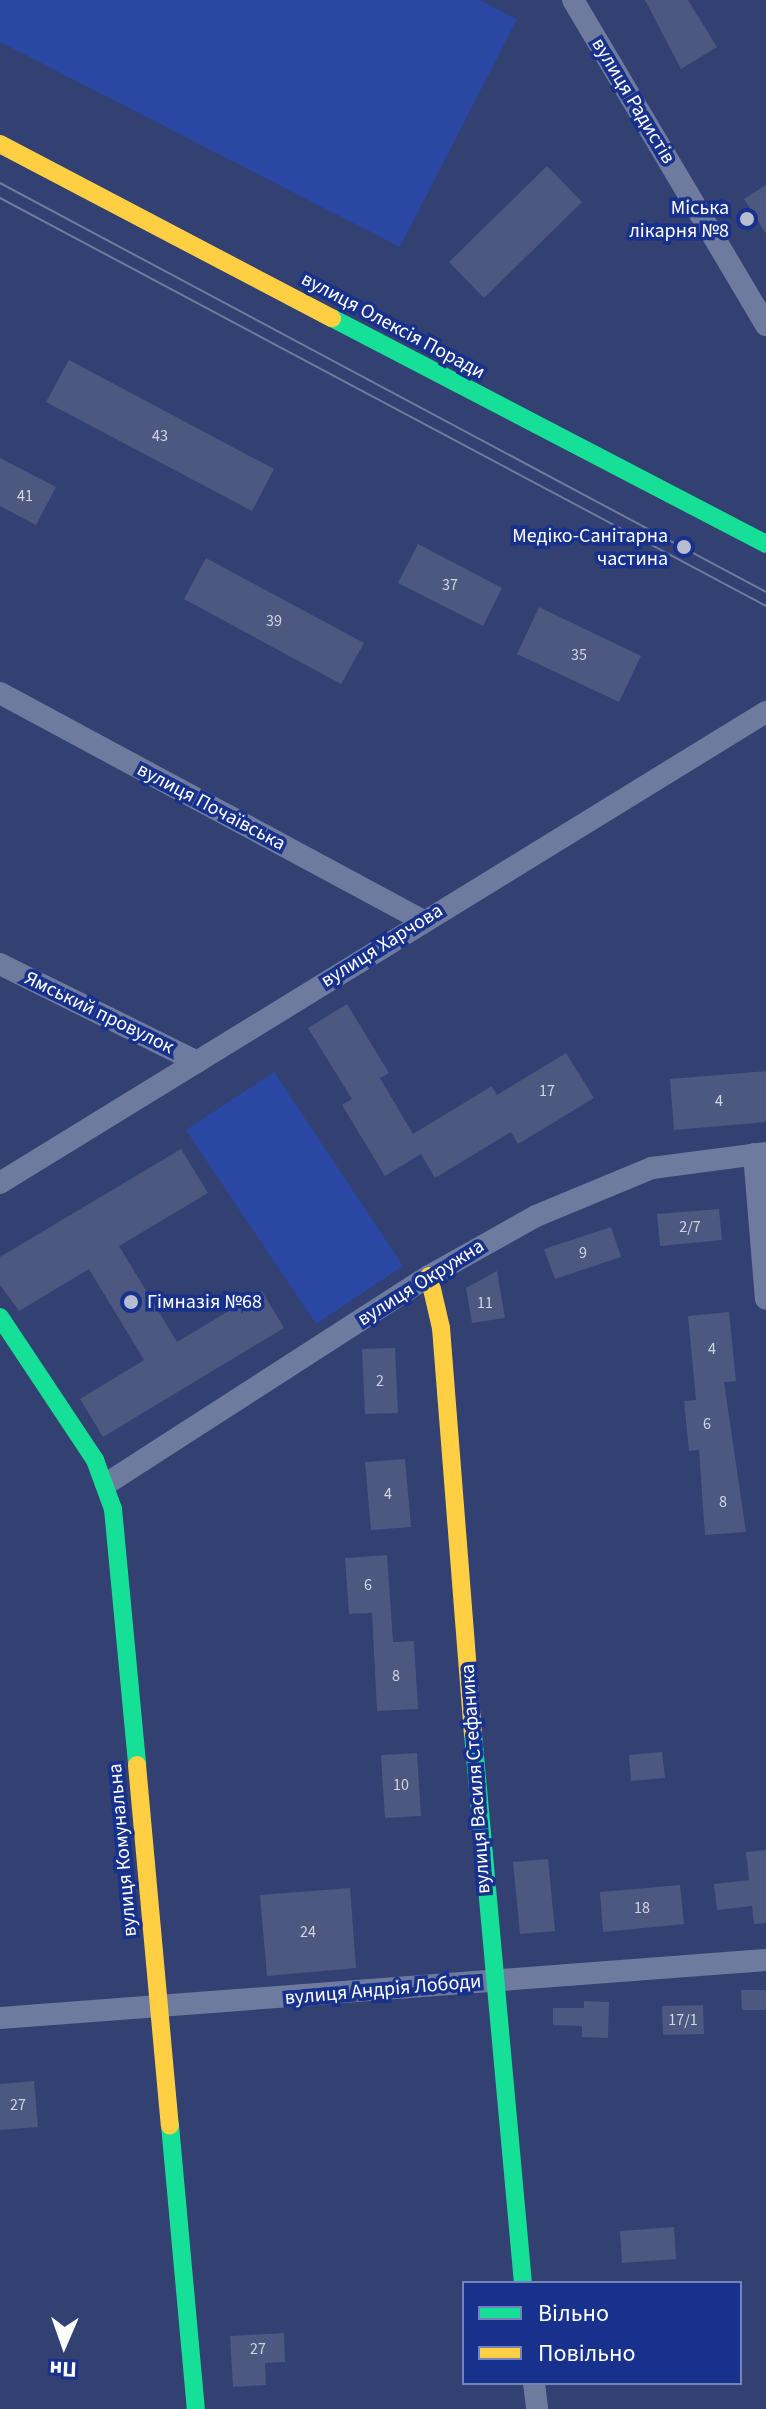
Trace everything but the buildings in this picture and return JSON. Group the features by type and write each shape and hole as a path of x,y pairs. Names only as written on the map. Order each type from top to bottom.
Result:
{"street":[{"name":"вулиця Радистів","path":"573,0 766,325"},
{"name":"вулиця Олексія Поради","path":"0,144 766,544"},
{"name":"вулиця Почаївська","path":"0,693 421,920"},
{"name":"вулиця Харчова","path":"0,1183 421,920 766,712"},
{"name":"Ямський провулок","path":"0,964 197,1062"},
{"name":"вулиця Окружна","path":"106,1484 429,1276 536,1216 652,1168 760,1154"},
{"path":"760,1154 766,1299"},
{"name":"вулиця Василя Стефаника","path":"429,1276 441,1328 492,1981 523,2281"},
{"name":"вулиця Комунальна","path":"0,1317 106,1484 113,1509 196,2409"},
{"name":"вулиця Андрія Лободи","path":"0,2018 766,1960"},
{"path":"534,2385 537,2409"}],"shaded area":[{"path":"0,0 480,0 517,19 400,247 0,42"},
{"path":"274,1072 403,1266 316,1324 186,1130"}],"tram line":[{"path":"0,183 766,592"},
{"path":"0,198 766,606"}],"traffic: fast":[{"path":"332,318 766,544"},
{"path":"0,1317 95,1460 113,1509 137,1765"},
{"path":"473,1734 523,2281"},
{"path":"170,2125 196,2409"}],"traffic: slow":[{"path":"0,144 332,318"},
{"path":"429,1276 441,1328 473,1734"},
{"path":"137,1765 170,2125"}],"place":[{"name":"Міська лікарня №8","path":"747,219"},
{"name":"Медіко-Санітарна частина","path":"684,547"},
{"name":"Гімназія №68","path":"131,1302"}]}
